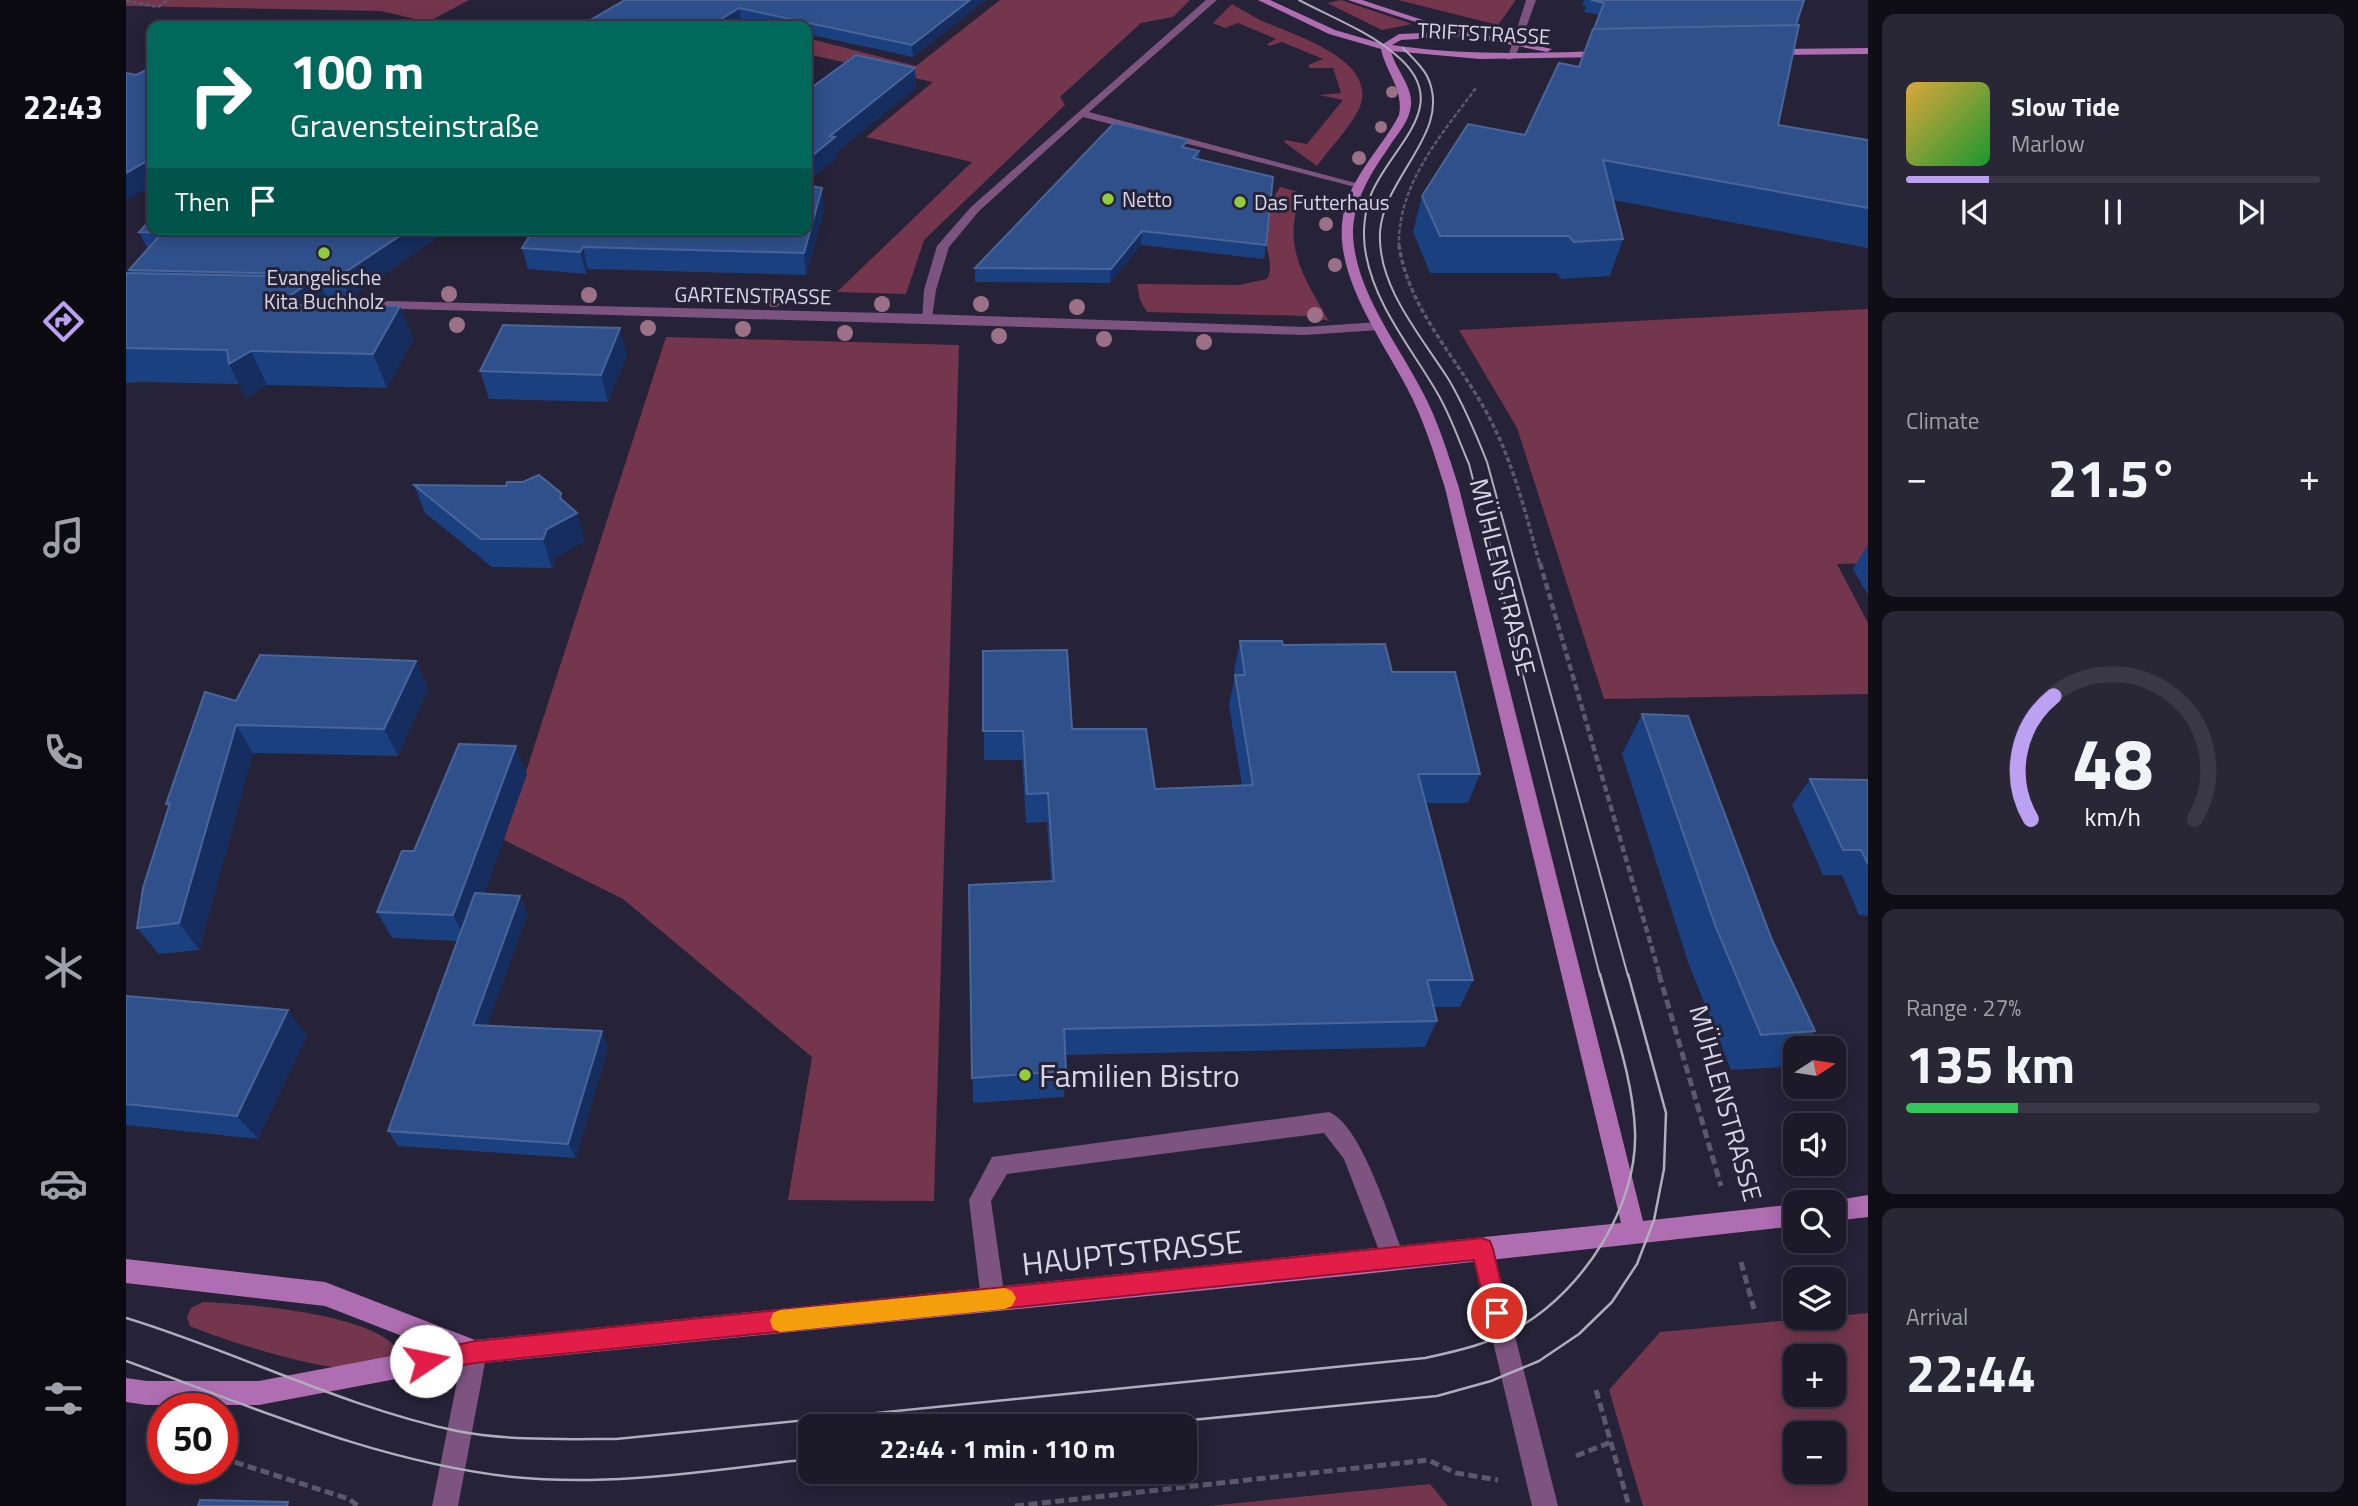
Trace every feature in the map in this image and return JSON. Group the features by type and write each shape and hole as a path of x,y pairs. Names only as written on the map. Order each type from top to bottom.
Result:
{"main road":[{"name":"TRIFTSTRASSE","path":"1262,0 1332,31 1385,46 1510,58 1618,54"},
{"path":"1353,0 1463,34"},
{"name":"TRIFTSTRASSE","path":"1463,34 1582,55"},
{"path":"1385,46 1390,39 1399,37 1463,34"},
{"name":"MÜHLENSTRASSE","path":"1385,46 1385,55 1403,83 1405,113 1359,187 1346,221 1346,244 1354,272 1379,326 1431,426 1452,488 1634,1231"},
{"path":"1759,52 1868,51"},
{"path":"1846,1209 1868,1206"},
{"name":"HAUPTSTRASSE","path":"126,1390 147,1393 259,1393 475,1352 1482,1249 1783,1215"},
{"name":"HAUPTSTRASSE","path":"126,1271 325,1294 475,1352"}],"street":[{"path":"926,318 930,290 943,246 975,209 1212,0"},
{"path":"1510,58 1531,0"},
{"path":"1081,113 1359,187"},
{"name":"GARTENSTRASSE","path":"291,303 926,318 1305,331 1379,326"},
{"path":"993,1299 980,1200 1000,1164 1329,1122 1353,1153 1394,1258"},
{"path":"1482,1249 1545,1506"},
{"path":"445,1506 475,1352"}],"path":[{"path":"126,1 158,7 168,0"},
{"name":"MÜHLENSTRASSE","path":"1510,58 1487,73 1418,175 1402,209 1397,229 1400,254 1408,281 1489,415 1511,465 1731,1221 1754,1310"},
{"path":"1596,1390 1629,1506"},
{"path":"1015,1506 1427,1460 1456,1473 1498,1480"},
{"path":"238,1463 349,1499 358,1506"}],"shaded area":[{"path":"126,0 469,0 430,21 381,11 126,6"},
{"path":"1000,0 1190,0 1173,17 1141,23 1060,97 1065,105 924,240 906,294 837,292 972,162 866,137 933,82 812,55 812,39 916,66"},
{"path":"1341,0 1412,24 1382,30 1327,3"},
{"path":"1398,0 1516,0 1498,25"},
{"path":"1232,4 1260,20 1329,51 1357,76 1362,91 1359,109 1317,166 1284,142 1307,144 1343,100 1319,95 1341,93 1333,68 1310,68 1308,65 1323,59 1282,42 1269,46 1267,44 1276,39 1238,23 1225,28 1213,23"},
{"path":"1280,187 1302,193 1296,212 1294,244 1303,274 1329,321 1305,316 1147,312 1140,300 1137,284 1239,285 1267,279 1270,265 1266,241 1267,219 1270,206"},
{"path":"1868,309 1868,563 1837,564 1868,623 1868,694 1604,699 1517,428 1459,330"},
{"path":"666,337 959,345 934,1201 788,1200 812,1057 623,899 504,840"},
{"path":"203,1302 276,1308 333,1318 358,1325 380,1335 395,1346 390,1358 353,1368 296,1360 190,1326 187,1317 191,1308"},
{"path":"1868,1313 1868,1506 1643,1506 1609,1390 1660,1332 1783,1321 1783,1330 1846,1330 1846,1315"},
{"path":"1430,1484 1448,1506 1208,1506"}],"building":[{"path":"625,0 970,0 912,45 812,24 812,21 800,21 739,8 718,21 589,21"},
{"path":"1591,0 1804,0 1796,25 1594,29 1604,3"},
{"path":"1799,25 1778,125 1868,140 1868,208 1603,160 1623,239 1574,242 1569,236 1440,236 1422,196 1468,124 1525,135 1559,63 1579,67 1593,29"},
{"path":"856,55 915,68 830,136 835,137 812,156 812,87"},
{"path":"147,70 147,161 126,173 126,73 136,75"},
{"path":"1114,123 1188,140 1182,147 1199,151 1193,158 1273,177 1266,245 1142,231 1111,269 975,268"},
{"path":"812,186 822,188 812,224"},
{"path":"147,223 147,232 139,232"},
{"path":"160,235 401,235 341,275 129,270"},
{"path":"530,235 809,235 804,253 583,247 580,252 522,248"},
{"path":"126,273 318,277 276,305 400,306 373,354 251,351 229,364 227,350 126,348"},
{"path":"503,325 620,328 601,375 480,371"},
{"path":"539,475 561,493 560,498 577,513 547,529 543,539 481,539 414,485 506,486 507,482 523,482"},
{"path":"1240,641 1282,641 1283,645 1385,644 1392,672 1455,672 1480,774 1418,774 1473,980 1427,980 1437,1021 1064,1029 1066,1071 972,1078 969,885 1054,881 1048,793 1027,794 1023,731 983,731 983,651 1067,650 1072,729 1146,729 1155,789 1253,785 1235,675 1245,675"},
{"path":"260,655 416,661 384,729 236,725 179,923 137,928 143,888 170,803 166,804 205,692 236,701"},
{"path":"1642,714 1688,716 1772,940 1815,1031 1761,1035 1715,925"},
{"path":"459,744 516,746 453,915 377,912 402,851 414,851"},
{"path":"1810,779 1868,780 1868,864 1861,850 1843,850"},
{"path":"475,893 520,896 473,1025 602,1031 568,1144 388,1131"},
{"path":"126,996 288,1010 237,1116 126,1104"},
{"path":"200,1500 288,1502 287,1506 198,1506"}],"tram line":[{"path":"1299,0 1385,46 1413,73 1420,90 1420,107 1414,124 1381,174 1369,199 1364,223 1366,255 1378,293 1443,404 1469,464 1600,976"},
{"path":"1403,48 1427,76 1433,96 1432,116 1384,211 1380,232 1381,252 1393,292 1449,380 1470,420 1487,462 1628,976"},
{"path":"126,1318 332,1394 415,1421 477,1434 536,1439 616,1439 1425,1358 1498,1337 1521,1326 1544,1310 1586,1268 1617,1215 1634,1159 1635,1131 1631,1091 1600,974"},
{"path":"1197,1419 1437,1396 1491,1381 1539,1361 1579,1334 1612,1302 1637,1264 1654,1220 1664,1169 1666,1113 1628,974"},
{"path":"126,1361 316,1431 364,1446 463,1470 550,1480 624,1479 798,1460"}],"slow traffic":[{"path":"780,1321 1005,1298"}],"place":[{"name":"Netto","path":"1108,199"},
{"name":"Das Futterhaus","path":"1240,202"},
{"name":"Evangelische Kita Buchholz","path":"324,253"},
{"name":"Familien Bistro","path":"1025,1075"}],"route":[{"path":"426,1361 475,1352 1482,1249 1497,1313"}]}
